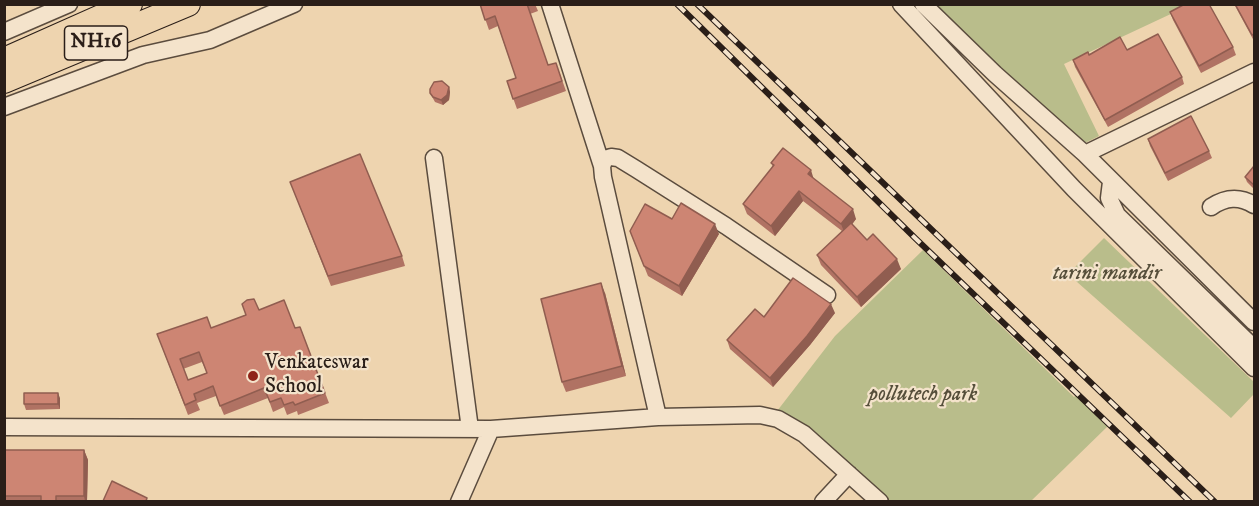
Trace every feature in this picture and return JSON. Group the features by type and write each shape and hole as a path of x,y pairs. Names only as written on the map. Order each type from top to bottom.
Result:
{"highway":[{"name":"NH16","path":"4,60 129,4"},
{"name":"NH16","path":"4,81 188,4"}],"street":[{"path":"4,32 69,4"},
{"path":"4,107 143,55 210,40 294,4"},
{"path":"550,4 602,165 658,417"},
{"path":"901,4 1089,203 1254,368"},
{"path":"923,4 995,74 1085,154 1254,321"},
{"path":"1085,154 1254,72"},
{"path":"434,158 470,429"},
{"path":"602,165 605,159 618,158 726,226 827,295"},
{"path":"1111,182 1109,198 1117,215 1254,348"},
{"path":"1211,207 1226,199 1240,199 1254,205"},
{"path":"1089,203 1117,215"},
{"path":"4,427 491,429 658,417 760,415 778,419 804,434 880,501"},
{"path":"459,501 491,429"},
{"path":"823,501 849,474"}],"green space":[{"path":"928,5 1190,5 1064,64 1099,136 1085,143"},
{"name":"tarini mandir","path":"1104,238 1254,382 1254,394 1231,418 1068,274"},
{"name":"pollutech park","path":"923,250 1074,397 1077,394 1108,426 1031,501 881,502 774,415 835,336"}],"building":[{"path":"480,4 527,4 548,65 556,63 562,81 513,99 507,81 516,78 495,16 485,20"},
{"path":"1185,4 1209,4 1233,47 1199,66 1170,12"},
{"path":"1235,4 1254,4 1254,34 1252,35"},
{"path":"1158,34 1182,77 1105,120 1073,60 1088,52 1089,55 1120,37 1127,50"},
{"path":"442,81 449,87 447,95 441,100 433,97 430,89 434,82"},
{"path":"1191,116 1209,151 1165,173 1148,139"},
{"path":"783,148 811,170 808,174 853,209 841,224 799,191 771,226 743,204 774,165 771,163"},
{"path":"360,154 402,256 328,276 290,182"},
{"path":"1254,166 1254,185 1245,177"},
{"path":"681,203 715,224 679,286 644,266 630,231 645,204 672,219"},
{"path":"851,223 867,240 873,234 897,259 857,297 817,255"},
{"path":"793,278 831,304 807,336 770,378 727,340 755,309 764,317"},
{"path":"601,283 622,366 562,382 541,299"},
{"path":"254,299 259,310 284,300 295,328 300,327 325,393 295,405 293,402 284,405 281,398 270,402 264,388 220,406 213,386 194,394 196,400 185,405 157,334 207,317 211,328 246,315 242,304","holes":["199,352 207,373 188,380 180,359"]},
{"path":"24,393 58,393 58,404 24,404"},
{"path":"4,450 84,450 84,496 56,496 56,501 41,501 41,496 4,496"},
{"path":"112,481 147,498 146,501 103,501"}],"railway":[{"path":"677,4 914,237 1190,502"},
{"path":"697,4 1215,502"}],"place":[{"name":"Venkateswar School","path":"253,376"}]}
